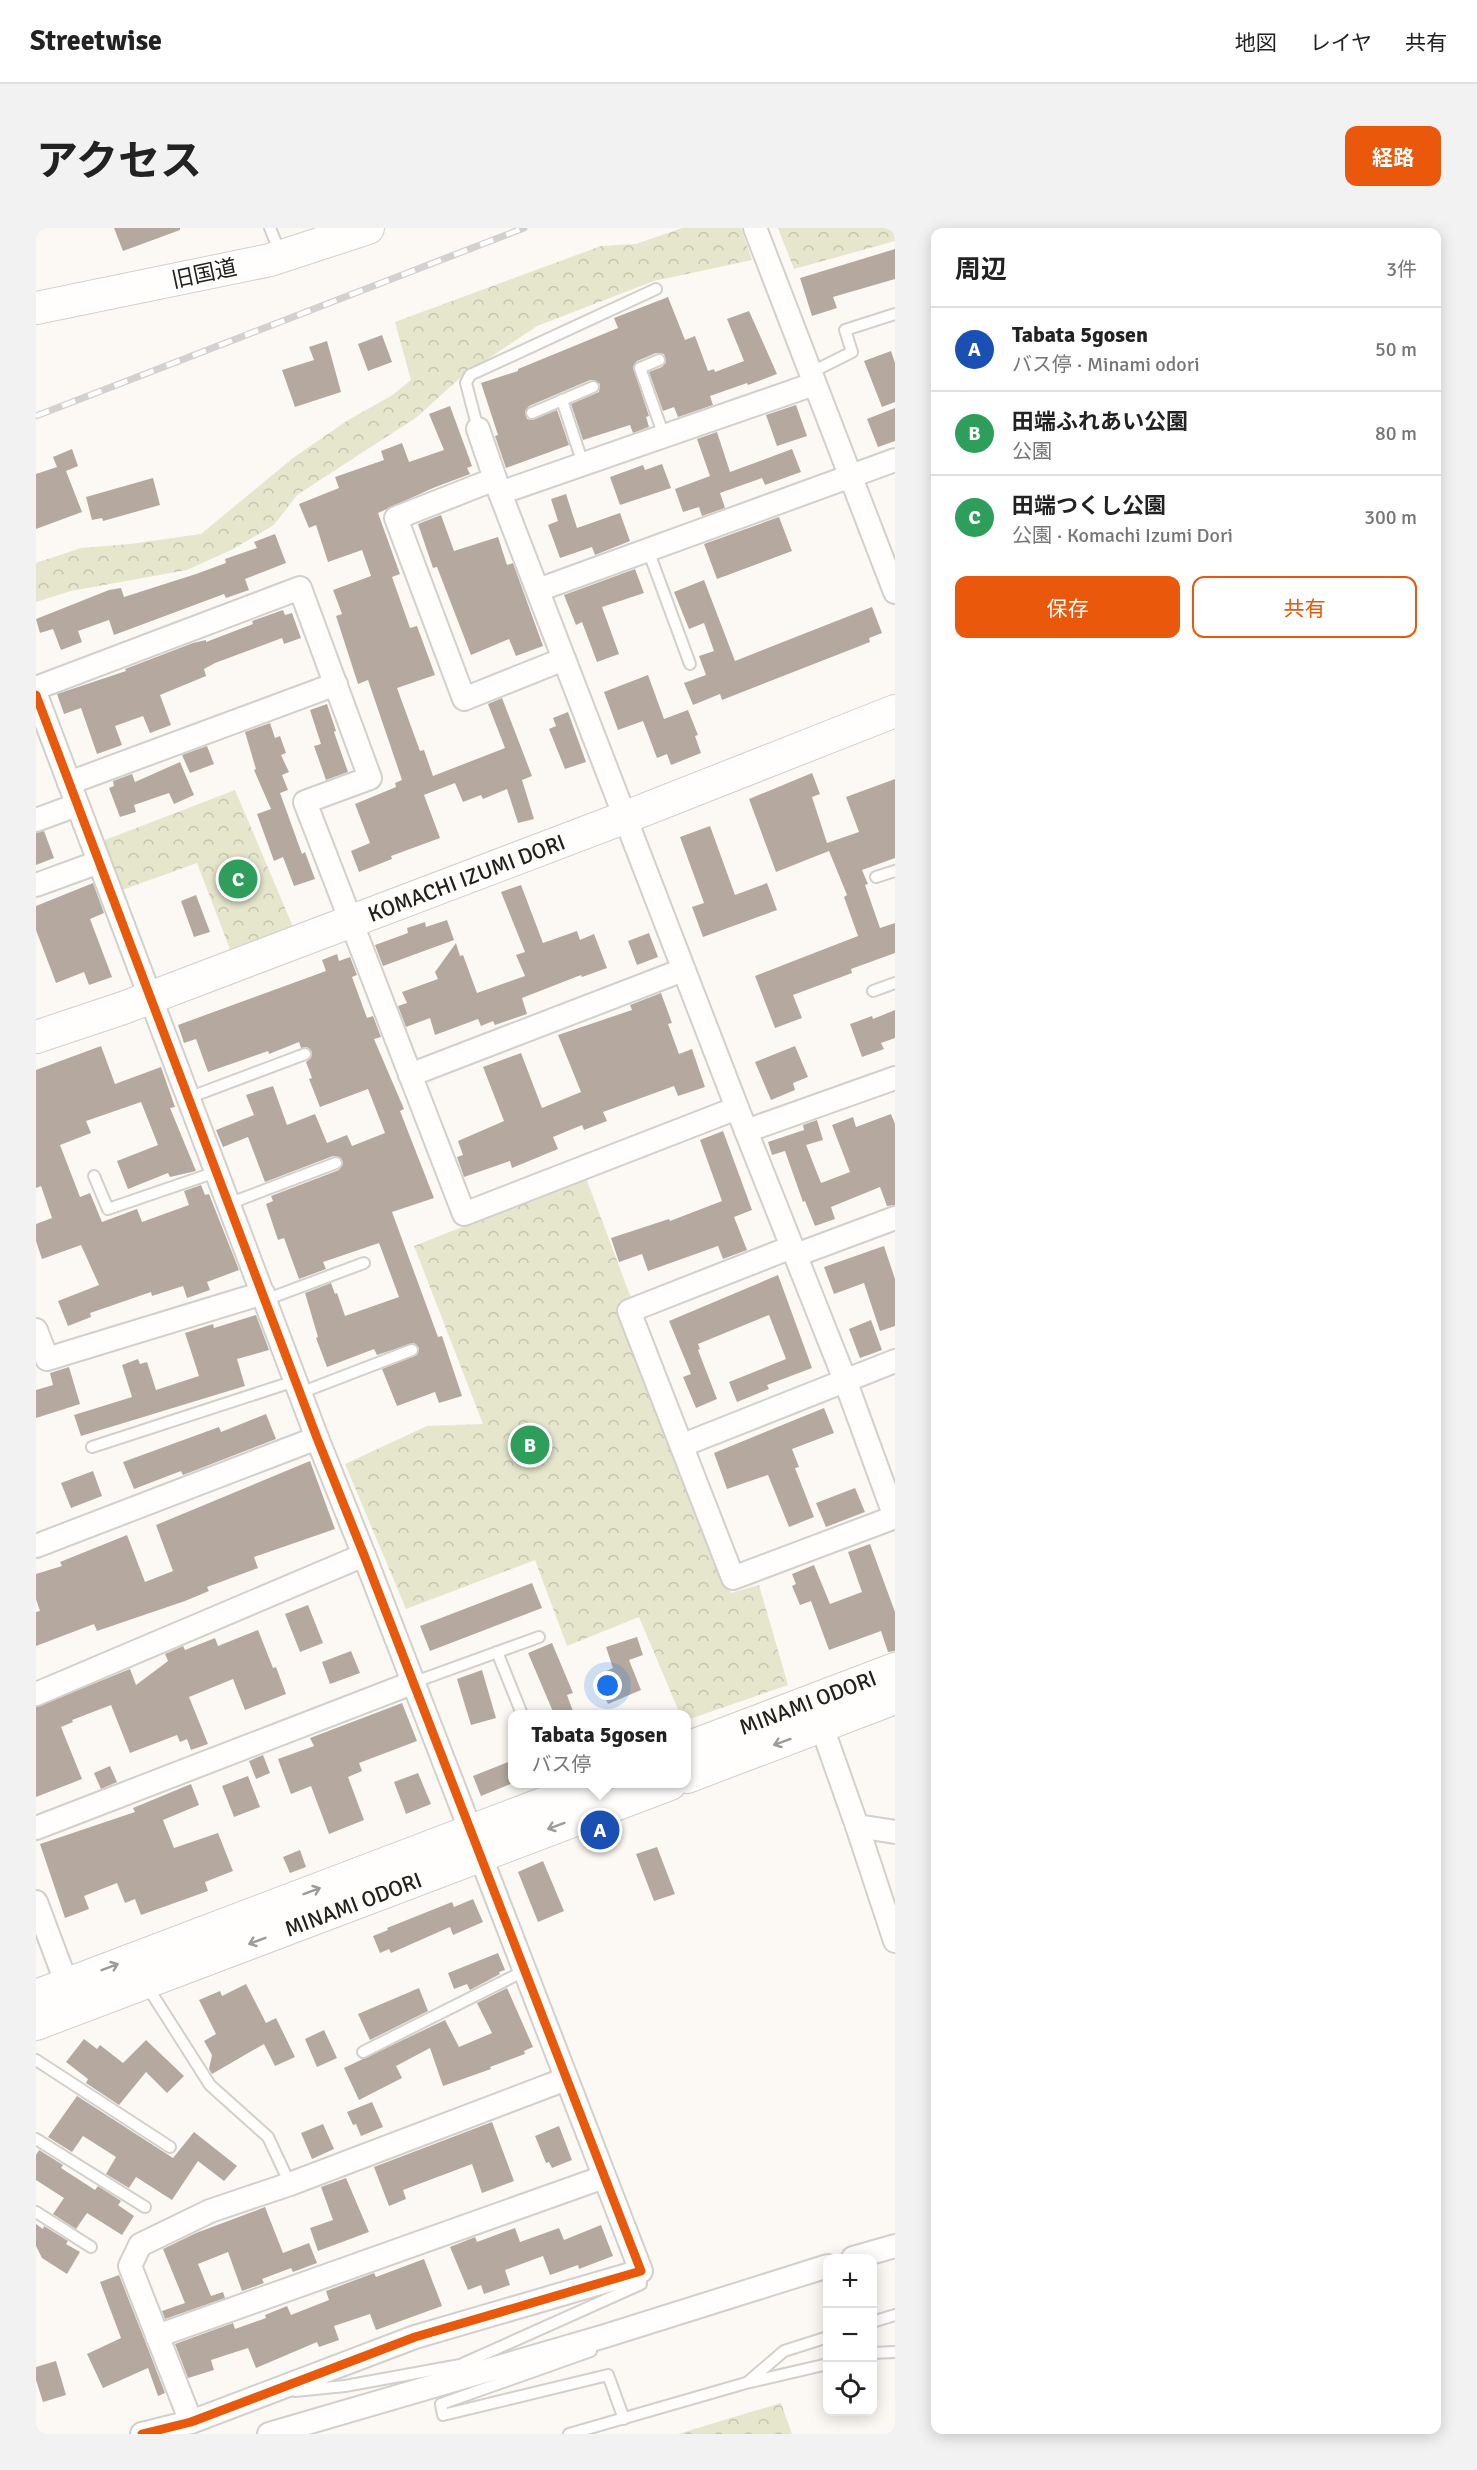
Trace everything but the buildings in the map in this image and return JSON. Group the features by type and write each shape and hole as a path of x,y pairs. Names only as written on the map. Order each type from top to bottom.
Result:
{"street":[{"path":"755,228 895,592"},
{"name":"旧国道","path":"36,308 276,242 360,229"},
{"path":"564,659 464,699 396,518 497,486 583,464 664,436 812,379"},
{"path":"478,429 497,486 683,970 794,1251 844,1380 895,1517 733,1578 629,1311 794,1251 895,1218"},
{"path":"538,590 895,460"},
{"path":"36,688 300,588 370,778 305,802 464,1215 737,1108"},
{"path":"69,783 336,684"},
{"path":"36,695 41,725 69,783 317,1438 641,2271 415,2337 191,2422 142,2434"},
{"name":"KOMACHI IZUMI DORI","path":"36,1037 149,998 626,817 895,711"},
{"path":"36,820 77,805"},
{"path":"36,885 99,862"},
{"path":"410,1075 683,970"},
{"path":"746,1131 895,1077"},
{"path":"36,1330 47,1359 264,1297"},
{"path":"682,1445 895,1361"},
{"path":"36,1546 317,1438"},
{"path":"36,1694 364,1555"},
{"name":"MINAMI ODORI","path":"691,1775 817,1714 895,1669"},
{"path":"36,1828 412,1683"},
{"name":"MINAMI ODORI","path":"691,1747 817,1714 895,1698"},
{"path":"817,1714 895,1941"},
{"name":"MINAMI ODORI","path":"36,1996 71,1996 146,1983 475,1843 587,1788"},
{"name":"MINAMI ODORI","path":"36,2024 71,1996 475,1843 657,1788"},
{"path":"857,1826 895,1832"},
{"path":"36,1902 71,1996"},
{"path":"191,2422 130,2266 140,2245 210,2211 290,2184 566,2079"},
{"path":"157,2336 604,2177"},
{"path":"869,2254 895,2246"},
{"path":"269,2434 462,2371 605,2336 823,2268"}],"lane":[{"path":"478,429 466,383 470,375 656,289"},
{"path":"812,379 852,352 845,330 895,314"},
{"path":"659,360 640,368 664,436"},
{"path":"532,413 593,387"},
{"path":"562,400 583,464"},
{"path":"648,550 690,664"},
{"path":"876,877 895,871"},
{"path":"873,991 895,983"},
{"path":"188,1098 305,1054"},
{"path":"228,1204 336,1163"},
{"path":"94,1176 108,1209 216,1172"},
{"path":"264,1297 364,1263"},
{"path":"92,1447 298,1387 412,1350"},
{"path":"412,1683 538,1637"},
{"path":"497,1652 520,1710"},
{"path":"363,2052 524,1971"},
{"path":"146,1983 210,2085 268,2137 290,2184"},
{"path":"36,2060 170,2146"},
{"path":"36,2139 145,2207"},
{"path":"36,2212 91,2247"},
{"path":"262,2395 462,2371 641,2284 641,2271"},
{"path":"877,2321 895,2315"},
{"path":"605,2336 599,2348 441,2404 443,2415 608,2376 624,2419"},
{"path":"746,2383 784,2351 823,2339"},
{"path":"877,2353 895,2352"},
{"path":"569,2434 746,2383 823,2365"}],"green space":[{"path":"682,228 741,228 752,260 654,281 537,326 461,377 417,417 297,495 274,525 233,549 187,570 71,591 36,602 36,563 81,548 201,534 293,458 348,420 391,396 411,380 395,322 601,246 636,244"},
{"path":"778,228 895,228 895,241 794,269"},
{"path":"235,790 299,941 236,965 197,863 111,894 92,845"},
{"path":"586,1178 631,1298 619,1303 731,1593 759,1585 788,1685 691,1719 691,1710 678,1710 639,1617 567,1646 535,1560 406,1609 345,1464 427,1426 483,1424 414,1246"},
{"path":"781,2403 792,2434 678,2434"}],"railway":[{"path":"36,416 524,228"}],"cycle path":[{"path":"36,695 317,1438 641,2271 415,2337 191,2422 142,2434"}],"place":[{"name":"田端つくし公園","path":"238,879"},
{"name":"田端ふれあい公園","path":"530,1445"},
{"name":"Tabata 5gosen","path":"600,1830"}]}
